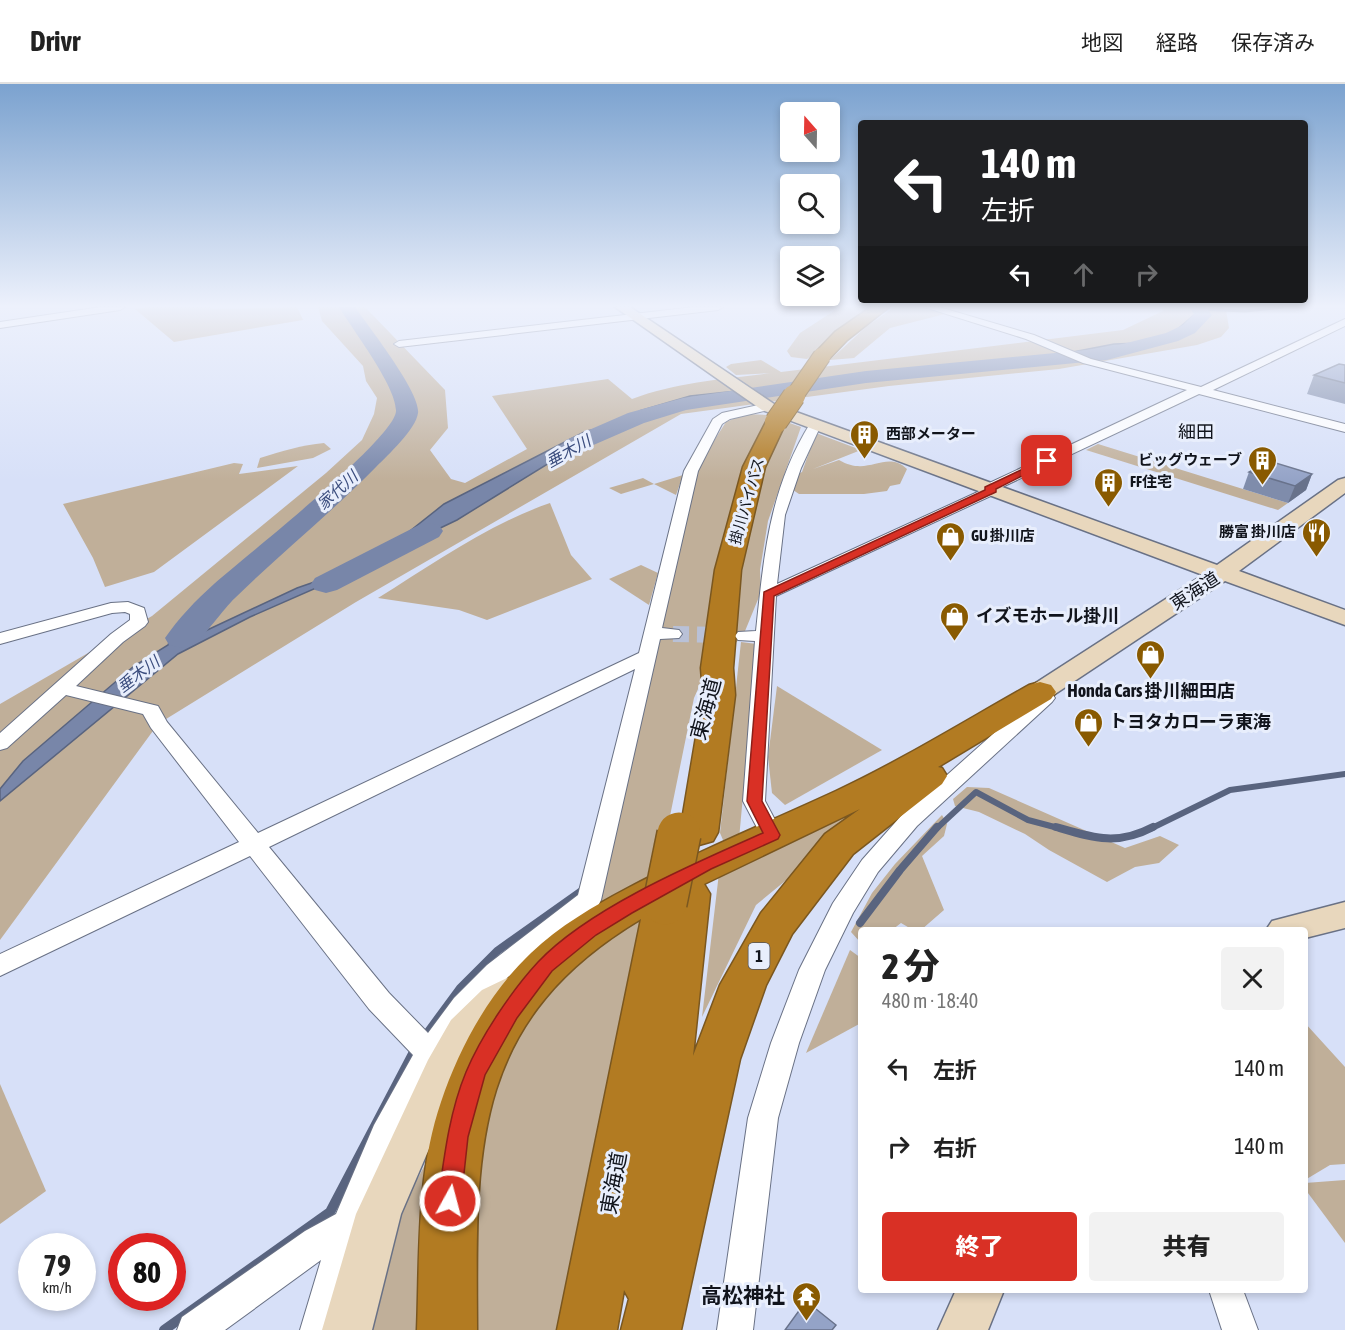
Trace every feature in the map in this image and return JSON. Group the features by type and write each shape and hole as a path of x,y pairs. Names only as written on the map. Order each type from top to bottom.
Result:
{"highway":[{"name":"掛川バイパス","path":"717,668 728,570 766,409 812,365"},
{"name":"東海道","path":"587,1330 677,899 689,833 705,694 717,668"},
{"path":"447,1330 450,1201 457,1137 476,1074 510,1012 546,966 590,930 626,908 705,865 879,785 1056,681"},
{"name":"1","path":"651,1330 716,1059 743,985 776,924 839,844 1056,681"},
{"name":"東海道","path":"642,1330 666,1079 677,899"}],"street":[{"path":"705,365 766,409 1345,618"},
{"path":"1100,365 1345,428"},
{"path":"768,594 1252,365"},
{"path":"318,1330 348,1226 386,1135 429,1053 464,1006 496,972 589,900 691,471 712,429 726,417 766,409"},
{"path":"772,835 754,801 768,594 778,515 794,468 815,425"},
{"name":"東海道","path":"1056,681 1221,573 1345,484"},
{"path":"0,639 111,608 128,607 138,612 139,622 0,744"},
{"path":"0,966 255,844 673,634"},
{"path":"744,636 764,636"},
{"path":"735,1330 763,1118 785,1043 812,969 842,910 870,866 909,821 1056,681"},
{"path":"62,688 151,710 158,724 379,1001 429,1053"},
{"path":"1296,927 1345,915"},
{"path":"347,1330 379,1214 442,1072 465,1032 495,1001 546,966"},
{"path":"195,1330 317,1243 348,1226"},
{"path":"963,1330 979,1293"},
{"path":"1227,1293 1240,1330"}],"shaded area":[{"path":"421,365 445,390 448,428 430,450 451,479 465,483 527,449 492,396 608,379 632,399 683,385 771,373 736,375 726,367 729,365 770,365 781,372 837,365 1081,365 889,386 681,414 356,602 158,724 0,940 0,704 152,616 326,473 362,440 374,414 377,398 366,381 363,366"},
{"path":"745,414 767,415 801,427 768,521 760,570 761,592 743,636 707,669 694,698 657,880 566,934 492,989 597,903 675,560 701,461 726,422"},
{"path":"816,433 861,450 813,469 839,460 859,466 891,462 907,469 900,484 890,486 887,491 864,494 799,494 793,490 796,475 802,472"},
{"path":"324,443 331,449 313,458 257,468 260,458"},
{"path":"1098,444 1288,503 1278,510 1086,450"},
{"path":"234,463 243,464 239,474 298,466 154,572 105,587 93,558 63,504"},
{"path":"683,475 676,495 654,484"},
{"path":"643,478 654,484 621,494 609,488"},
{"path":"550,503 571,555 592,579 487,620 459,610 378,598 483,533"},
{"path":"641,565 658,573 649,605 609,579"},
{"path":"741,642 757,644 739,839 723,840 720,833"},
{"path":"777,686 882,750 785,805 772,793 768,757"},
{"path":"919,771 756,905 702,1017 719,873"},
{"path":"967,787 989,788 1125,848 1160,836 1179,845 1159,863 1135,867 1107,882 1025,834 979,812 955,806 953,799"},
{"path":"942,815 947,824 944,836 922,856 944,910 924,927 908,927 901,923 896,927 858,927 858,940 851,932 872,893 895,864"},
{"path":"651,907 562,1330 466,1330 469,1252 491,1076 557,973"},
{"path":"850,950 858,956 858,1025 806,1053"},
{"path":"1308,1026 1345,1067 1345,1164 1330,1165 1308,1178"},
{"path":"0,1084 46,1191 0,1224"},
{"path":"428,1159 422,1330 369,1330 390,1230"},
{"path":"1345,1180 1345,1243 1308,1193 1308,1183"}],"water":[{"path":"819,382 639,411 690,396"},
{"path":"620,425 580,444 457,520 386,554 396,542 444,504 586,431"},
{"path":"369,563 250,617 178,654 0,801 0,789 23,761 134,666 168,645 174,630 221,596 188,639 297,588"}],"building":[{"path":"1336,365 1345,365 1345,383 1314,375"},
{"path":"1269,461 1312,474 1295,486 1249,472"},
{"path":"806,1301 836,1325 832,1330 785,1330"}],"waterway":[{"name":"家代川","path":"181,638 224,591 355,474 399,427 407,413 406,404 386,365"},
{"name":"垂木川","path":"574,445 636,418 683,404 866,377 990,365"},
{"name":"垂木川","path":"326,584 429,531"},
{"path":"1150,829 1230,790 1345,774"},
{"path":"936,829 976,792 1028,820 1062,829"},
{"path":"860,923 900,870 937,827"},
{"path":"1056,827 1105,838 1128,837 1153,827"},
{"path":"424,1037 460,988 497,951 583,890"},
{"path":"413,1052 416,1048"},
{"path":"164,1330 330,1212 415,1050"}],"tunnel":[{"path":"673,634 732,635"}],"place":[{"name":"西部メーター","path":"865,460"},
{"name":"ビッグウェーブ","path":"1263,486"},
{"name":"FF住宅","path":"1109,508"},
{"name":"勝富 掛川店","path":"1317,558"},
{"name":"GU 掛川店","path":"950,562"},
{"name":"イズモホール掛川","path":"955,642"},
{"name":"Honda Cars 掛川細田店","path":"1151,680"},
{"name":"トヨタカローラ東海","path":"1088,748"},
{"name":"高松神社","path":"806,1322"}],"district":[{"name":"細田","path":"1196,432"}],"route":[{"path":"450,1201 457,1137 476,1074 510,1012 546,966 590,930 626,908 705,865 772,835 754,801 768,594 992,490 988,489 1047,461"}]}
